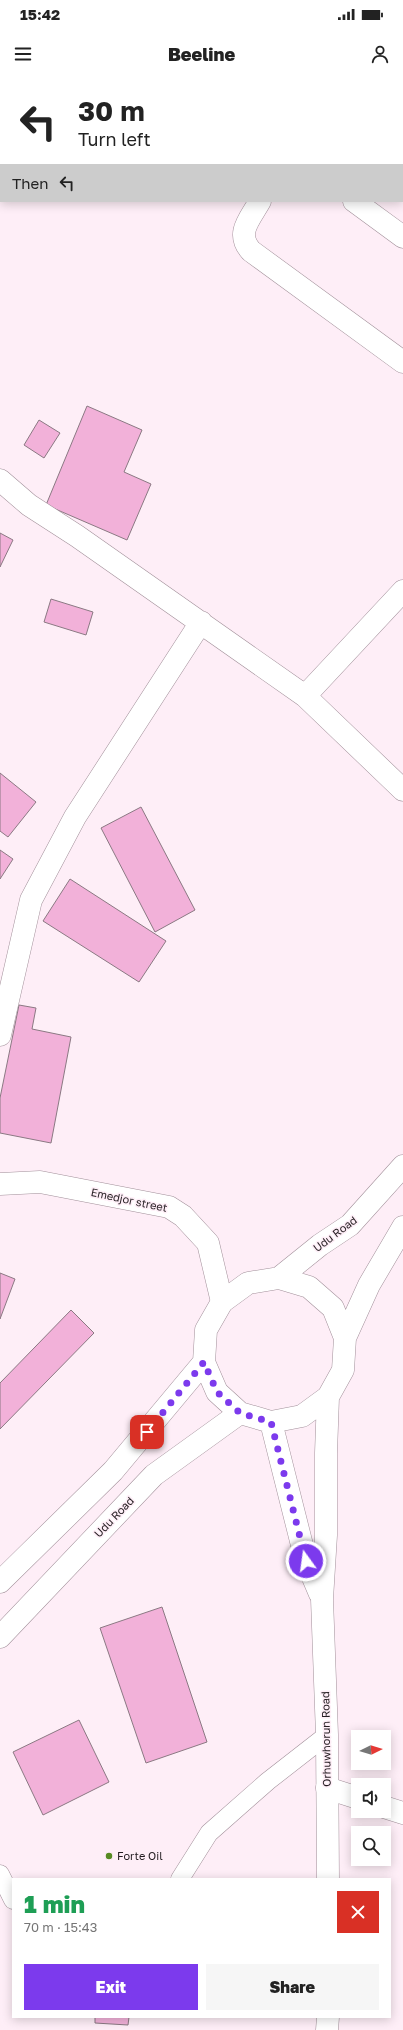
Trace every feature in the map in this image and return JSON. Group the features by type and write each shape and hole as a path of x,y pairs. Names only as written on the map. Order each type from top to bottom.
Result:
{"street":[{"path":"259,202 243,231 244,244 403,362"},
{"path":"355,202 403,237"},
{"path":"0,480 29,505 77,536 305,696 403,790"},
{"path":"305,696 403,591"},
{"path":"0,1035 31,900 75,817 201,622"},
{"name":"Udu Road","path":"279,1278 320,1245 350,1225 403,1166"},
{"name":"Emedjor street","path":"0,1184 40,1182 169,1207 183,1216 208,1243 222,1302"},
{"path":"345,1338 333,1308 309,1287 279,1278 248,1283 222,1302 206,1330 204,1362 217,1392 240,1413 271,1422 302,1416 328,1398 343,1370 345,1338 369,1285 401,1232"},
{"path":"0,1582 113,1471 204,1362"},
{"name":"Orhuwhorun Road","path":"328,1398 326,1535 322,1599 327,1735 328,1878"},
{"name":"Udu Road","path":"0,1637 154,1474 240,1413"},
{"name":"Orhuwhorun Road","path":"271,1422 306,1561 322,1599"},
{"path":"327,1788 351,1796"},
{"path":"391,1809 403,1813"},
{"path":"328,2018 328,2030"}],"lane":[{"path":"181,1878 209,1833 268,1781 327,1735"},
{"path":"0,1874 12,1898"}],"building":[{"path":"87,406 142,430 124,472 151,484 127,540 46,505"},
{"path":"39,420 60,433 44,458 24,445"},
{"path":"0,533 13,540 0,567"},
{"path":"51,599 93,612 86,635 44,622"},
{"path":"0,773 36,802 8,837 0,831"},
{"path":"141,807 195,910 155,932 101,828"},
{"path":"0,850 13,859 0,879"},
{"path":"70,879 166,941 139,982 43,921"},
{"path":"19,1005 36,1008 32,1029 71,1037 51,1143 0,1133 0,1098"},
{"path":"0,1273 15,1279 0,1319"},
{"path":"71,1310 94,1333 0,1429 0,1383"},
{"path":"162,1607 207,1742 146,1763 100,1628"},
{"path":"79,1720 109,1782 43,1815 13,1752"},
{"path":"95,2018 129,2018 128,2025 95,2023"}],"place":[{"name":"Forte Oil","path":"109,1856"}],"route":[{"path":"147,1432 204,1362 217,1392 240,1413 271,1422 306,1561"}]}
